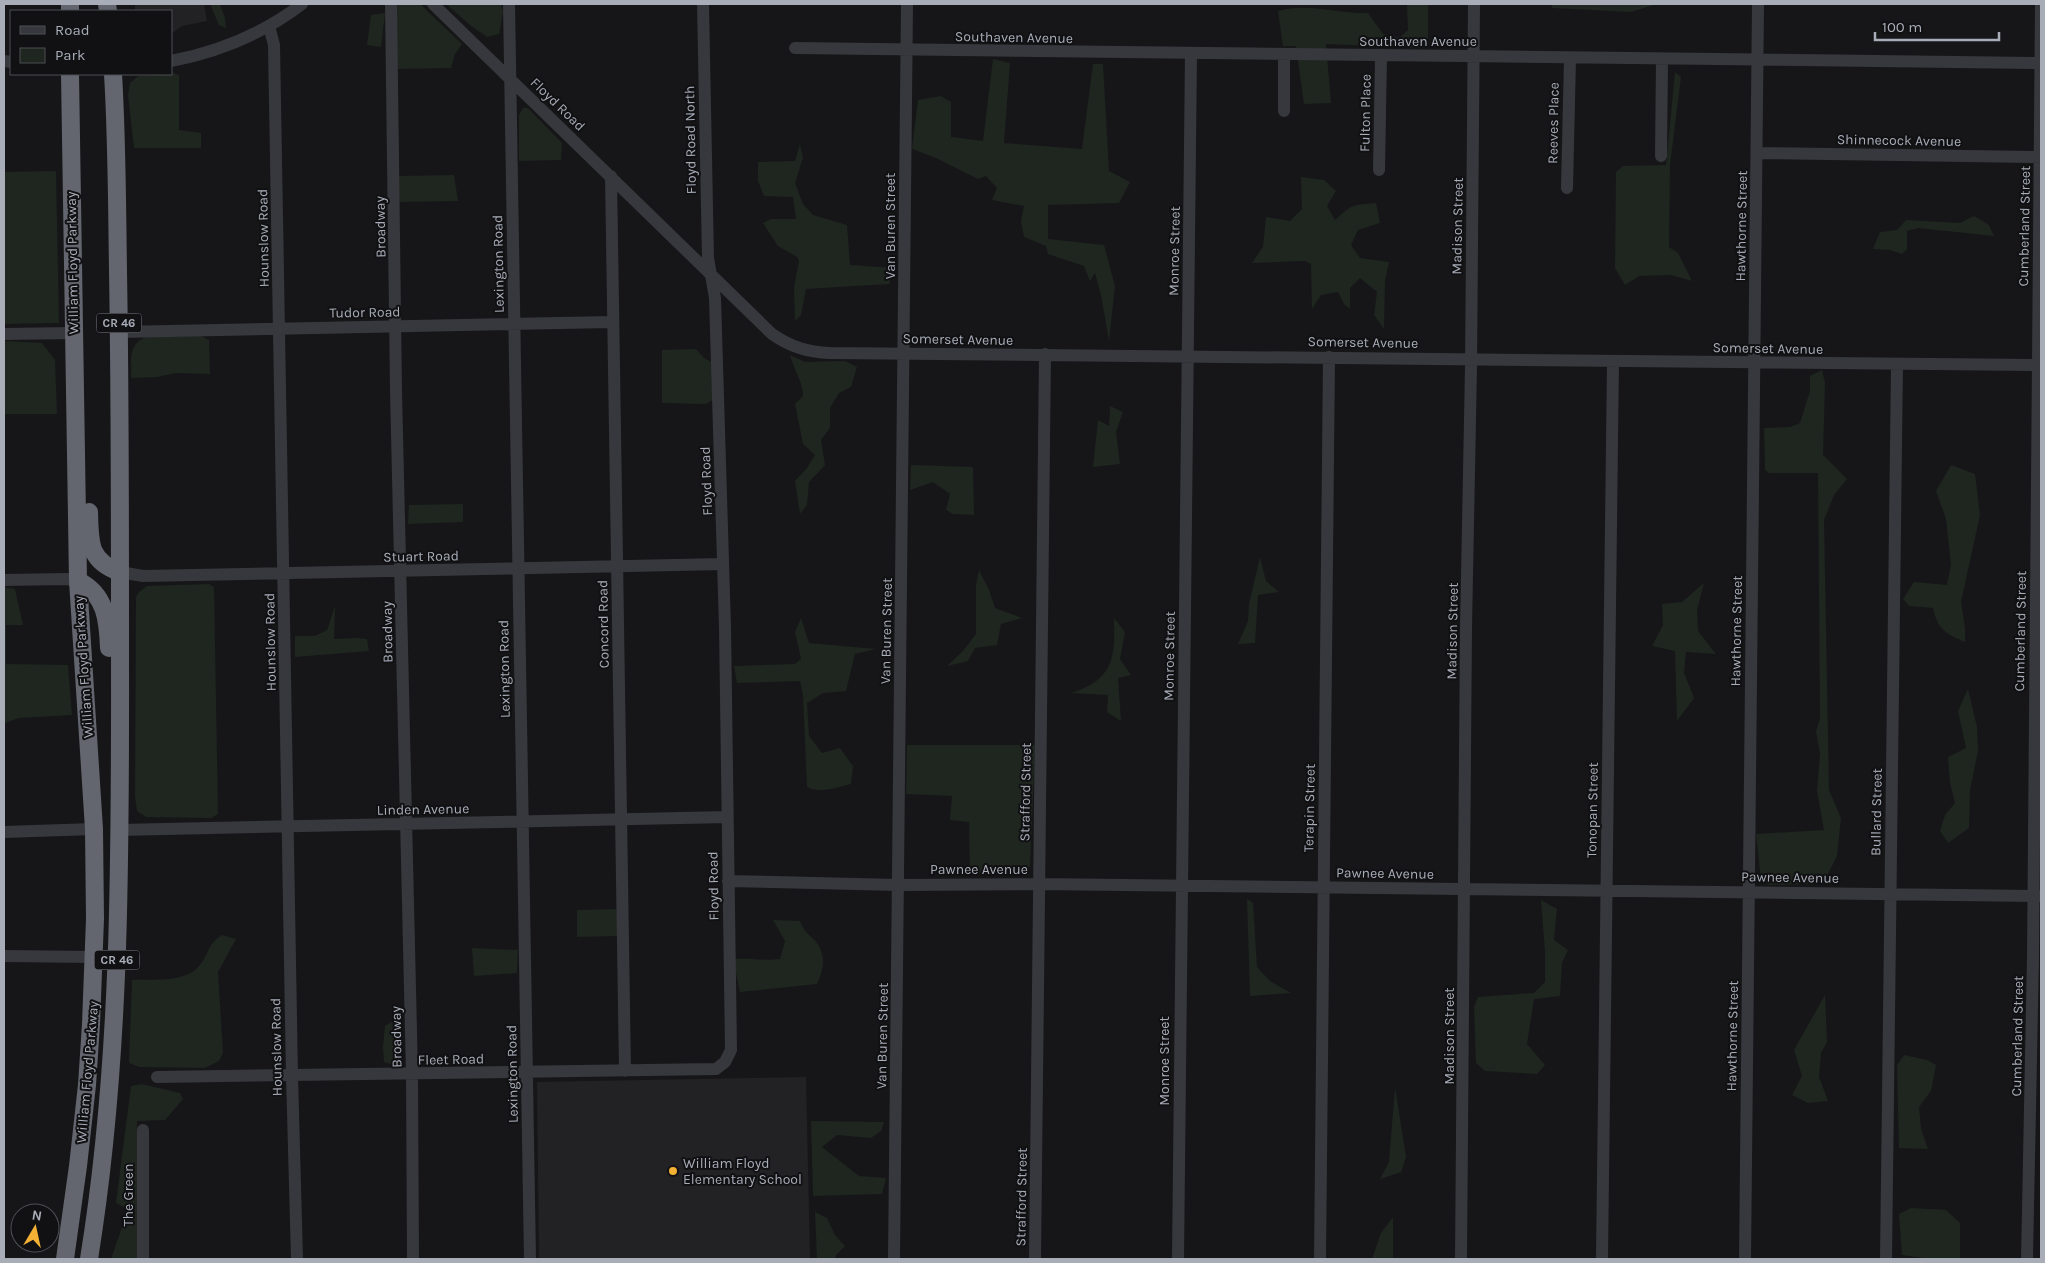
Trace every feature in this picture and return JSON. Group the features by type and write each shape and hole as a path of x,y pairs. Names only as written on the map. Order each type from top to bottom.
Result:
{"highway":[{"name":"William Floyd Parkway","path":"65,1259 84,1115 90,1047 94,957 94,829 78,581 70,75"},
{"name":"William Floyd Parkway","path":"89,1259 102,1170 111,1075 117,961 120,760 119,332 113,75"},
{"path":"75,413 83,447 92,548 103,564 120,572"},
{"path":"78,581 97,596 106,614 113,732 120,760"}],"street":[{"path":"172,61 216,49 269,26 302,4"},
{"name":"Broadway","path":"391,4 400,571 412,1074 413,1259"},
{"name":"Floyd Road","path":"433,4 712,276 715,298 723,564 731,1050 725,1062 716,1069"},
{"name":"Lexington Road","path":"509,4 530,1259"},
{"name":"Floyd Road North","path":"702,4 708,258 712,276"},
{"name":"Van Buren Street","path":"894,1259 907,4"},
{"name":"Madison Street","path":"1461,1259 1466,628 1471,358 1474,4"},
{"name":"Hawthorne Street","path":"1745,1259 1758,4"},
{"name":"Cumberland Street","path":"2027,1259 2037,896 2041,4"},
{"name":"Hounslow Road","path":"269,26 274,45 292,1076 297,1259"},
{"name":"Southaven Avenue","path":"796,48 1381,57 1474,56 1662,60 2041,63"},
{"name":"Monroe Street","path":"1178,1259 1191,53"},
{"path":"1284,55 1284,110"},
{"name":"Fulton Place","path":"1379,170 1381,57"},
{"name":"Reeves Place","path":"1567,188 1570,58"},
{"path":"1661,156 1662,60"},
{"name":"Shinnecock Avenue","path":"1757,154 2041,157"},
{"name":"Concord Road","path":"611,176 625,1071"},
{"name":"Somerset Avenue","path":"712,276 772,334 795,348 822,352 2039,365"},
{"name":"Tudor Road","path":"119,332 612,322"},
{"path":"4,334 73,333"},
{"name":"Strafford Street","path":"1035,1259 1045,354"},
{"name":"Terapin Street","path":"1320,1259 1329,357"},
{"name":"Tonopan Street","path":"1602,1259 1613,361"},
{"name":"Bullard Street","path":"1886,1259 1897,364"},
{"name":"Stuart Road","path":"120,572 143,576 723,564"},
{"path":"4,580 66,579 78,581"},
{"name":"Linden Avenue","path":"119,830 727,817"},
{"path":"4,832 94,829"},
{"name":"Pawnee Avenue","path":"728,881 898,885 1039,884 1606,892 1749,891 2037,896"},
{"path":"4,956 94,957"},
{"name":"Fleet Road","path":"156,1077 716,1069"},
{"name":"The Green","path":"142,1130 143,1259"}],"shaded area":[{"path":"135,4 204,4 207,21 182,26 172,33 172,10 135,10"},
{"name":"William Floyd Elementary School","path":"806,1077 810,1259 539,1259 537,1082"}],"green space":[{"path":"210,4 220,4 226,28 219,25"},
{"path":"397,4 420,4 462,44 455,54 451,68 396,69"},
{"path":"446,4 501,4 503,12 499,34 487,37"},
{"path":"1407,4 1428,4 1428,48 1326,44 1331,103 1304,104 1296,46 1283,46 1278,11 1311,8 1368,13 1383,34 1399,38 1408,30"},
{"path":"1552,4 1657,4 1631,12 1552,8"},
{"path":"385,13 381,47 367,45 371,15"},
{"path":"993,59 1010,63 1004,143 1082,149 1093,64 1103,64 1109,171 1130,182 1119,203 1048,205 1048,239 1104,245 1115,286 1109,341 1095,273 1090,281 1084,266 1048,254 1046,246 1024,237 1021,221 1024,206 992,200 997,188 986,176 978,179 936,158 912,149 918,100 941,96 951,102 951,137 983,141"},
{"path":"172,72 179,75 179,130 201,133 201,148 134,148 128,95 130,83 138,76 172,75"},
{"path":"1675,72 1681,77 1670,165 1669,247 1678,253 1692,281 1671,275 1639,276 1625,285 1615,268 1616,172 1623,166 1666,165"},
{"path":"523,108 528,108 562,143 561,160 519,161 519,115"},
{"path":"800,144 803,158 795,183 803,204 813,215 847,225 850,265 895,268 889,284 806,289 801,315 795,321 794,287 799,261 797,257 778,246 763,223 771,219 796,219 793,197 764,196 758,181 758,162 795,161"},
{"path":"56,171 59,323 4,324 4,172"},
{"path":"454,175 458,201 399,202 399,176"},
{"path":"1301,177 1324,180 1336,191 1327,206 1335,220 1353,206 1376,203 1380,223 1358,230 1351,245 1360,258 1389,262 1385,281 1384,329 1374,315 1377,292 1360,278 1350,288 1350,309 1344,304 1338,292 1321,295 1312,309 1311,264 1305,261 1252,263 1263,247 1266,217 1290,221 1302,209"},
{"path":"1974,216 1989,225 1994,236 1918,228 1907,231 1907,249 1902,254 1890,250 1873,249 1880,232 1897,230 1906,220 1960,223"},
{"path":"201,336 209,340 210,374 176,373 157,377 131,378 133,349 140,340 146,337"},
{"path":"4,341 42,343 55,360 57,414 4,414"},
{"path":"696,349 704,358 713,363 714,399 706,404 662,403 662,350"},
{"path":"790,355 805,362 845,361 857,367 851,387 839,393 830,408 830,428 821,440 825,465 809,482 807,505 800,514 795,481 807,468 815,455 803,444 795,404 803,396 803,391"},
{"path":"1822,370 1825,383 1823,455 1847,479 1834,495 1824,520 1829,790 1841,818 1837,856 1823,884 1769,885 1761,880 1756,834 1824,830 1817,791 1820,753 1816,731 1820,719 1818,473 1769,473 1765,470 1764,428 1790,427 1800,423 1810,391 1810,376"},
{"path":"1110,406 1123,412 1116,432 1120,464 1093,467 1098,420 1109,426"},
{"path":"911,465 973,467 974,515 953,514 946,510 950,494 933,482 910,490"},
{"path":"1951,465 1975,474 1980,515 1961,602 1965,642 1943,630 1937,621 1933,608 1909,606 1903,599 1914,582 1947,585 1951,565 1946,519 1936,491"},
{"path":"463,504 463,522 408,524 409,505"},
{"path":"1260,557 1266,581 1279,592 1258,595 1255,643 1238,644 1248,621 1249,604"},
{"path":"979,570 995,608 1022,618 1001,624 997,645 975,648 968,661 947,666 963,651 976,634 976,585"},
{"path":"1704,583 1697,610 1698,631 1716,654 1686,652 1684,673 1694,698 1677,721 1675,651 1652,646 1663,625 1662,604 1682,602"},
{"path":"209,584 214,587 218,814 211,818 146,817 137,811 135,797 136,597 147,586"},
{"path":"4,587 15,589 23,625 6,625 6,664 68,665 72,715 19,718 5,723"},
{"path":"335,606 334,639 367,639 369,651 295,657 295,636 315,636 327,630"},
{"path":"801,618 809,643 876,649 855,654 846,691 823,693 807,703 809,736 822,753 840,748 853,766 851,784 818,790 807,787 803,695 800,681 737,683 734,666 795,664 801,659 795,632"},
{"path":"1114,618 1125,632 1120,659 1131,675 1118,678 1121,721 1107,712 1108,695 1071,693 1096,681 1104,674 1109,665 1114,645"},
{"path":"1968,689 1977,727 1978,751 1970,790 1969,828 1948,843 1940,831 1945,815 1955,803 1950,783 1948,757 1966,748 1958,711"},
{"path":"907,745 1035,745 1030,866 1025,873 970,874 969,822 950,820 952,796 906,794"},
{"path":"1247,899 1253,903 1257,967 1270,981 1291,993 1250,996"},
{"path":"1541,900 1557,909 1554,940 1568,950 1562,963 1560,996 1534,999 1527,1044 1545,1065 1537,1074 1485,1071 1476,1063 1474,1007 1478,997 1534,993 1545,982"},
{"path":"618,909 618,936 577,937 577,910"},
{"path":"773,920 800,921 804,929 819,946 823,965 817,984 740,992 733,959 780,959 785,941"},
{"path":"222,935 236,939 218,972 223,1053 219,1061 205,1068 139,1067 129,1063 132,980 168,979 186,975 199,966 213,942"},
{"path":"472,948 518,950 517,973 474,976"},
{"path":"1825,995 1827,1042 1821,1053 1819,1077 1828,1101 1808,1103 1792,1095 1802,1076 1794,1050"},
{"path":"396,1019 399,1020 401,1037 401,1049 397,1066 384,1062 383,1047 385,1026"},
{"path":"1904,1055 1927,1060 1936,1065 1931,1091 1919,1107 1921,1129 1928,1149 1899,1148 1897,1065"},
{"path":"142,1084 180,1093 183,1099 165,1120 137,1121 139,1190 137,1259 111,1259 123,1224 131,1217 128,1209 116,1203 131,1086"},
{"path":"1395,1087 1406,1157 1401,1172 1380,1179 1389,1162"},
{"path":"811,1121 884,1122 881,1131 871,1138 837,1135 822,1147 859,1176 886,1178 882,1194 813,1196"},
{"path":"1911,1208 1946,1210 1960,1223 1960,1259 1930,1259 1902,1255 1899,1214"},
{"path":"815,1212 827,1218 835,1235 845,1246 836,1255 835,1259 817,1259"},
{"path":"1393,1217 1393,1259 1372,1259 1381,1233"}],"place":[{"name":"William Floyd Elementary School","path":"673,1171"}]}
